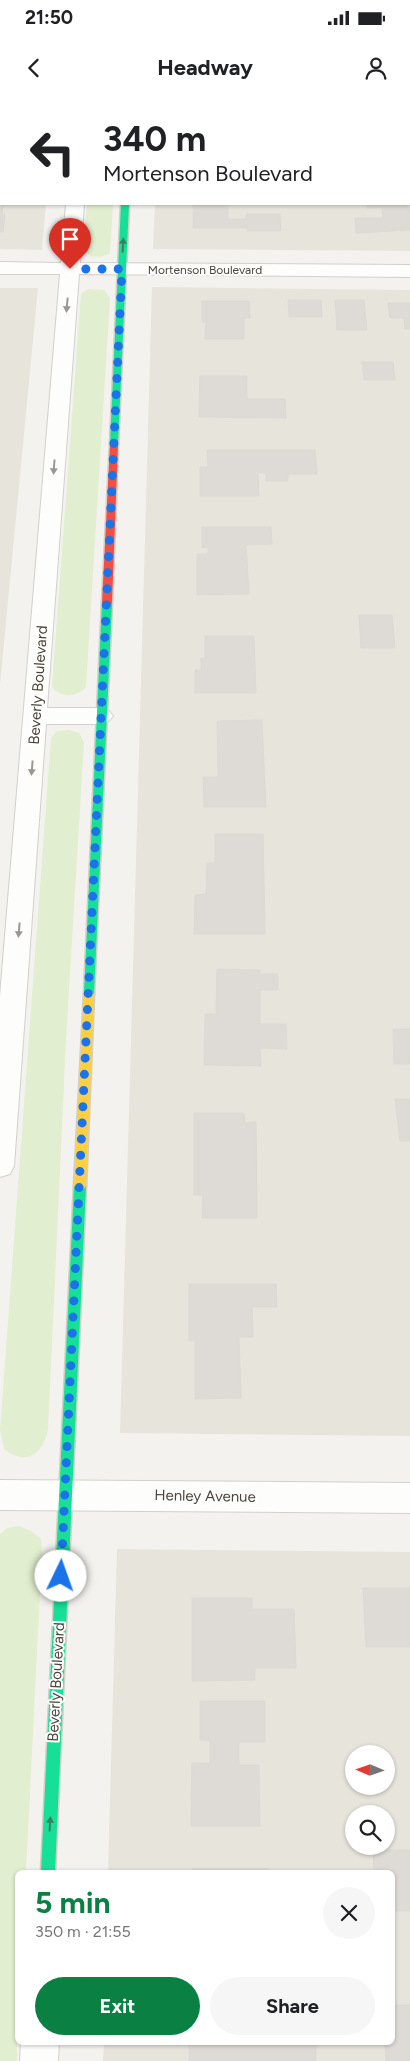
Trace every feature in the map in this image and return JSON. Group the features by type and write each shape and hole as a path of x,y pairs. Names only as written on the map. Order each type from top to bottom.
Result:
{"street":[{"name":"Beverly Boulevard","path":"0,1166 75,205"},
{"name":"Beverly Boulevard","path":"48,1870 125,205"},
{"name":"Mortenson Boulevard","path":"0,268 410,271"},
{"path":"36,716 101,716"},
{"name":"Henley Avenue","path":"0,1495 410,1498"},
{"path":"39,2061 40,2045"}],"shaded area":[{"path":"0,205 46,205 42,250 0,249"},
{"path":"155,205 410,205 410,251 153,249"},
{"path":"152,287 410,290 410,1436 120,1433"},
{"path":"0,288 38,288 0,685"},
{"path":"117,1549 410,1552 410,2061 103,2061 104,2045 395,2045 395,1870 108,1870"}],"green space":[{"path":"87,205 113,205 110,253 101,257 90,256 83,249"},
{"path":"88,289 104,290 110,298 86,687 74,695 65,695 52,687 81,294"},
{"path":"70,730 79,733 84,742 66,1040 48,1430 42,1446 37,1451 26,1457 19,1457 4,1449 0,1430 51,738 57,731"},
{"path":"19,1526 31,1531 41,1539 42,1553 26,1870 15,1870 15,2045 17,2045 17,2061 0,2061 0,1534 7,1528"}],"building":[{"path":"0,205 3,205 2,215 5,215 3,232 0,232"},
{"path":"193,205 228,205 228,219 246,219 246,214 280,214 281,231 247,231 247,228 193,228"},
{"path":"367,205 409,205 410,230 356,233 355,218 383,218 382,208 367,208"},
{"path":"288,300 321,300 322,317 289,317"},
{"path":"335,300 364,300 367,330 337,330"},
{"path":"202,301 249,301 250,318 244,318 244,339 205,339 206,322 202,322"},
{"path":"388,303 410,303 410,329 405,329 404,318 390,318"},
{"path":"362,362 393,362 395,380 364,380"},
{"path":"200,376 247,376 247,399 285,399 286,418 199,417"},
{"path":"207,450 315,450 317,474 288,474 288,481 266,481 266,473 258,473 259,496 200,496 200,467 208,467"},
{"path":"202,527 271,527 272,544 246,545 249,594 197,595 197,554 208,554 208,547 202,548"},
{"path":"359,615 392,615 395,648 361,648"},
{"path":"205,636 254,636 256,693 195,693 195,670 201,670 201,658 205,658"},
{"path":"262,720 266,807 204,807 203,777 218,777 217,721"},
{"path":"215,834 263,834 265,934 194,934 195,895 206,894 207,863 215,863"},
{"path":"217,969 260,970 260,974 278,974 278,990 260,990 260,1024 286,1024 287,1049 260,1048 261,1066 204,1065 205,1014 216,1014"},
{"path":"393,1029 410,1029 410,1064 394,1064"},
{"path":"395,1099 410,1099 410,1141 400,1141"},
{"path":"194,1113 244,1113 245,1123 256,1122 257,1218 202,1218 203,1195 194,1195"},
{"path":"189,1284 276,1284 277,1307 252,1307 253,1337 239,1337 241,1398 195,1399 195,1341 189,1341"},
{"path":"363,1588 410,1588 410,1647 366,1647"},
{"path":"192,1598 252,1598 252,1609 294,1609 296,1668 255,1668 255,1680 192,1681"},
{"path":"200,1701 265,1701 265,1742 239,1742 239,1765 259,1765 260,1826 191,1826 192,1763 210,1763 210,1741 200,1740"},
{"path":"395,1850 410,1850 410,1911 395,1911 395,1870 374,1870 373,1855 395,1855"},
{"path":"192,1869 269,1869 269,1870"},
{"path":"395,2005 410,2005 410,2061 386,2061 385,2045 395,2045"},
{"path":"189,2045 316,2045 316,2061 189,2061"}],"traffic: fast":[{"path":"114,444 125,205"},
{"path":"89,994 107,603"},
{"path":"48,1870 80,1186"}],"traffic: slow":[{"path":"80,1186 89,994"}],"traffic: jam":[{"path":"107,603 114,444"}],"route":[{"path":"61,1576 122,269 70,269"}]}
